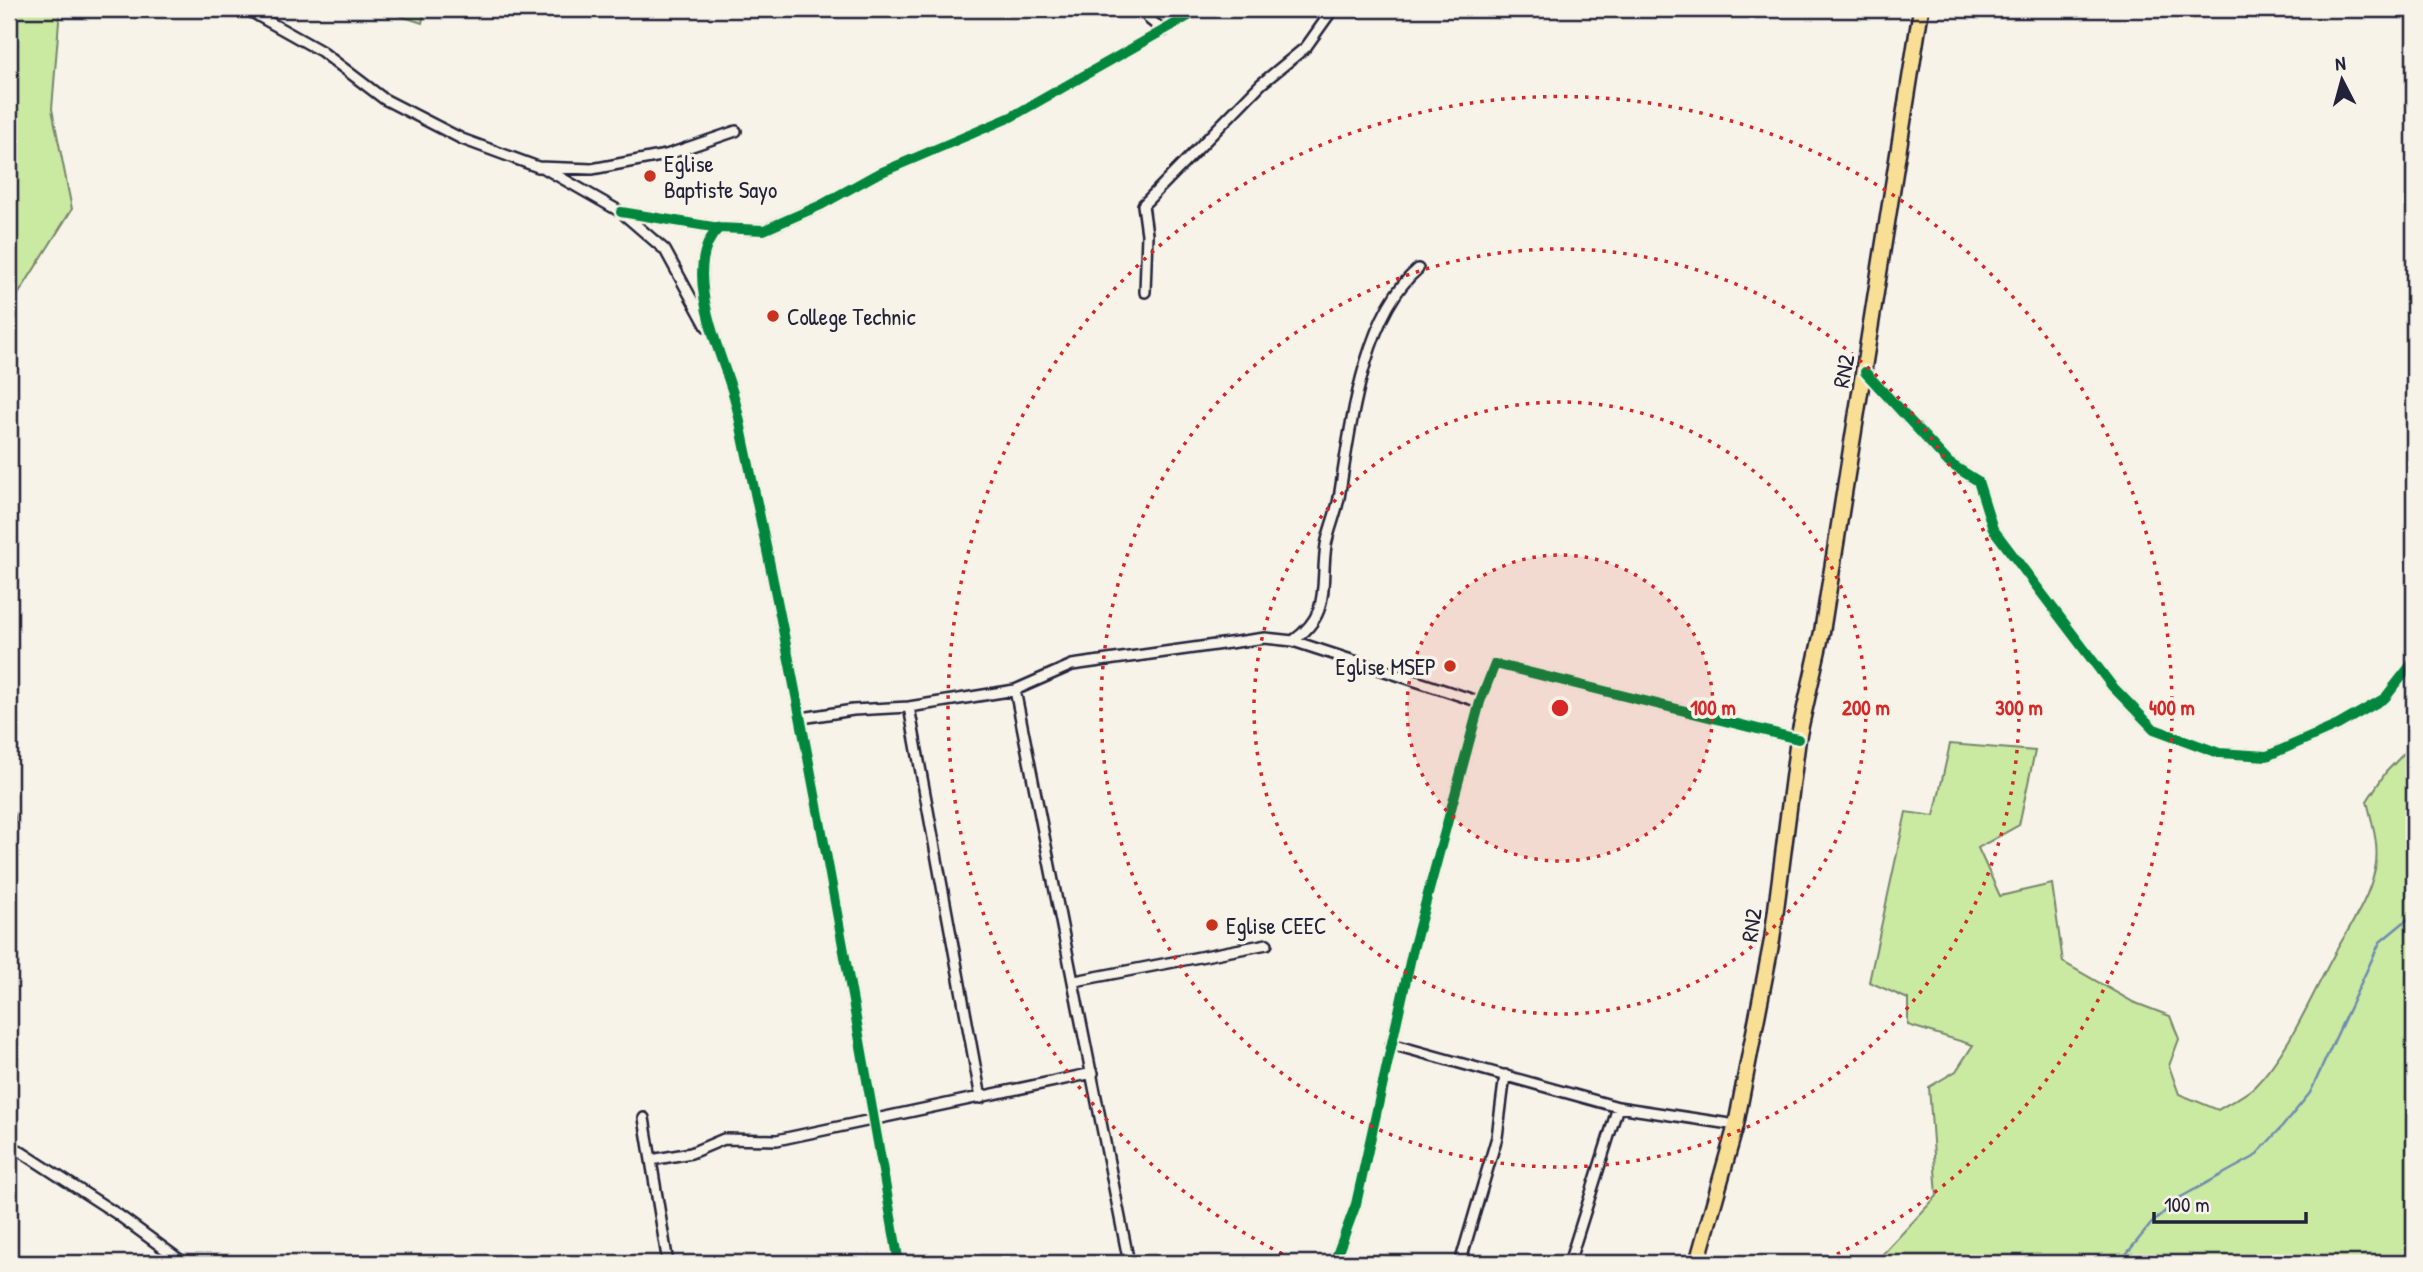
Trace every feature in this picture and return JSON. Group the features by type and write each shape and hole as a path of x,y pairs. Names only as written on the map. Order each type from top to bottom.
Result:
{"main road":[{"name":"RN2","path":"1697,1263 1736,1125 1772,940 1798,739 1822,632 1834,543 1865,372 1921,9"}],"street":[{"path":"246,9 321,51 384,99 462,139 542,167 621,212 665,250 690,289 711,334 734,398 802,718 899,1263"},
{"path":"1145,9 1149,19 1164,31"},
{"path":"621,212 719,228 764,230 810,210 875,175 1012,117 1201,9"},
{"path":"1145,292 1147,234 1143,205 1261,84 1306,47 1333,9"},
{"path":"542,167 586,170 666,156 736,131"},
{"path":"711,334 702,269 708,238 719,228"},
{"path":"1293,641 1311,628 1323,595 1326,544 1338,502 1358,390 1383,316 1396,290 1418,269"},
{"path":"1865,372 1949,463 1978,481 1993,529 2112,686 2154,729 2219,753 2267,756 2338,725 2385,698 2414,661"},
{"path":"802,718 853,710 909,707 1015,690 1072,665 1265,638 1293,641 1480,702"},
{"path":"1334,1263 1356,1205 1412,953 1480,702 1495,664 1502,663 1798,739"},
{"path":"1015,690 1129,1263"},
{"path":"909,707 981,1098"},
{"path":"9,817 9,834"},
{"path":"1075,981 1267,944"},
{"path":"1391,1044 1618,1107 1736,1125"},
{"path":"651,1160 691,1153 724,1139 776,1140 1093,1073"},
{"path":"1460,1263 1497,1137 1505,1075"},
{"path":"1569,1263 1618,1107"},
{"path":"643,1118 668,1263"},
{"path":"9,1144 117,1214 184,1263"}],"green space":[{"path":"9,9 60,9 52,109 72,209 9,309"},
{"path":"380,9 425,9 422,23"},
{"path":"2414,743 2414,1263 1858,1263 1882,1255 1937,1196 1929,1087 1956,1071 1973,1045 1908,1025 1908,999 1869,982 1906,812 1934,816 1950,744 2035,751 2019,825 1978,848 2000,896 2052,884 2063,962 2133,1002 2170,1016 2179,1039 2169,1066 2179,1094 2218,1110 2254,1087 2279,1056 2300,1022 2372,881 2377,852 2367,801 2386,772"}],"waterway":[{"path":"2119,1263 2151,1224 2181,1197 2254,1157 2282,1127 2310,1093 2380,942 2414,914"}],"cycle path":[{"path":"621,212 719,228 764,230 821,205 875,175 1011,117 1201,9"},
{"path":"719,228 708,243 703,262 705,304 735,401 788,654 899,1263"},
{"path":"1865,372 1949,463 1978,481 1993,529 2112,686 2154,729 2219,753 2267,756 2338,725 2385,698 2414,661"},
{"path":"1334,1263 1356,1204 1412,953 1480,702 1495,664 1798,739"}],"place":[{"name":"Eglise Baptiste Sayo","path":"650,176"},
{"name":"College Technic","path":"773,316"},
{"name":"Eglise MSEP","path":"1450,666"},
{"name":"Eglise CEEC","path":"1212,925"}]}
